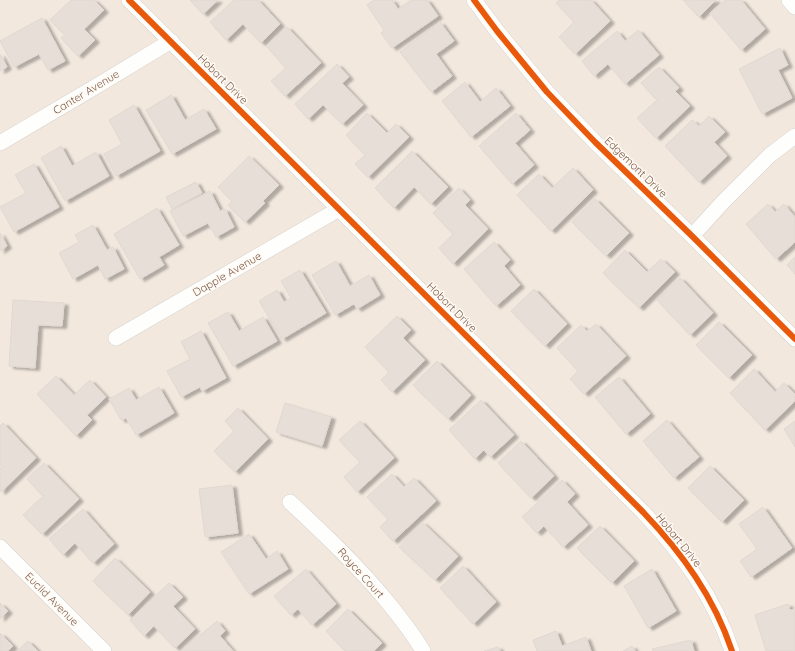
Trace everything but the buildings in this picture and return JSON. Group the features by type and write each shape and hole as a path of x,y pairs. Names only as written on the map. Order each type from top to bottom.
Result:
{"street":[{"name":"Hobart Drive","path":"129,0 663,533 686,562 706,593 732,651"},
{"name":"Edgemont Drive","path":"474,0 497,31 547,92 595,142 795,339"},
{"path":"789,0 795,7"},
{"name":"Canter Avenue","path":"0,142 171,41"},
{"path":"692,236 723,202 770,155 795,136"},
{"name":"Dapple Avenue","path":"116,338 339,209"},
{"name":"Royce Court","path":"290,502 326,535 370,581 407,625 423,651"},
{"name":"Euclid Avenue","path":"0,547 104,651"}],"shaded area":[{"path":"0,0 795,0 795,651 0,651"}],"cycle path":[{"path":"129,0 643,512 671,543 706,594 725,631 732,651"},
{"path":"474,0 497,31 547,92 595,142 795,339"}]}
